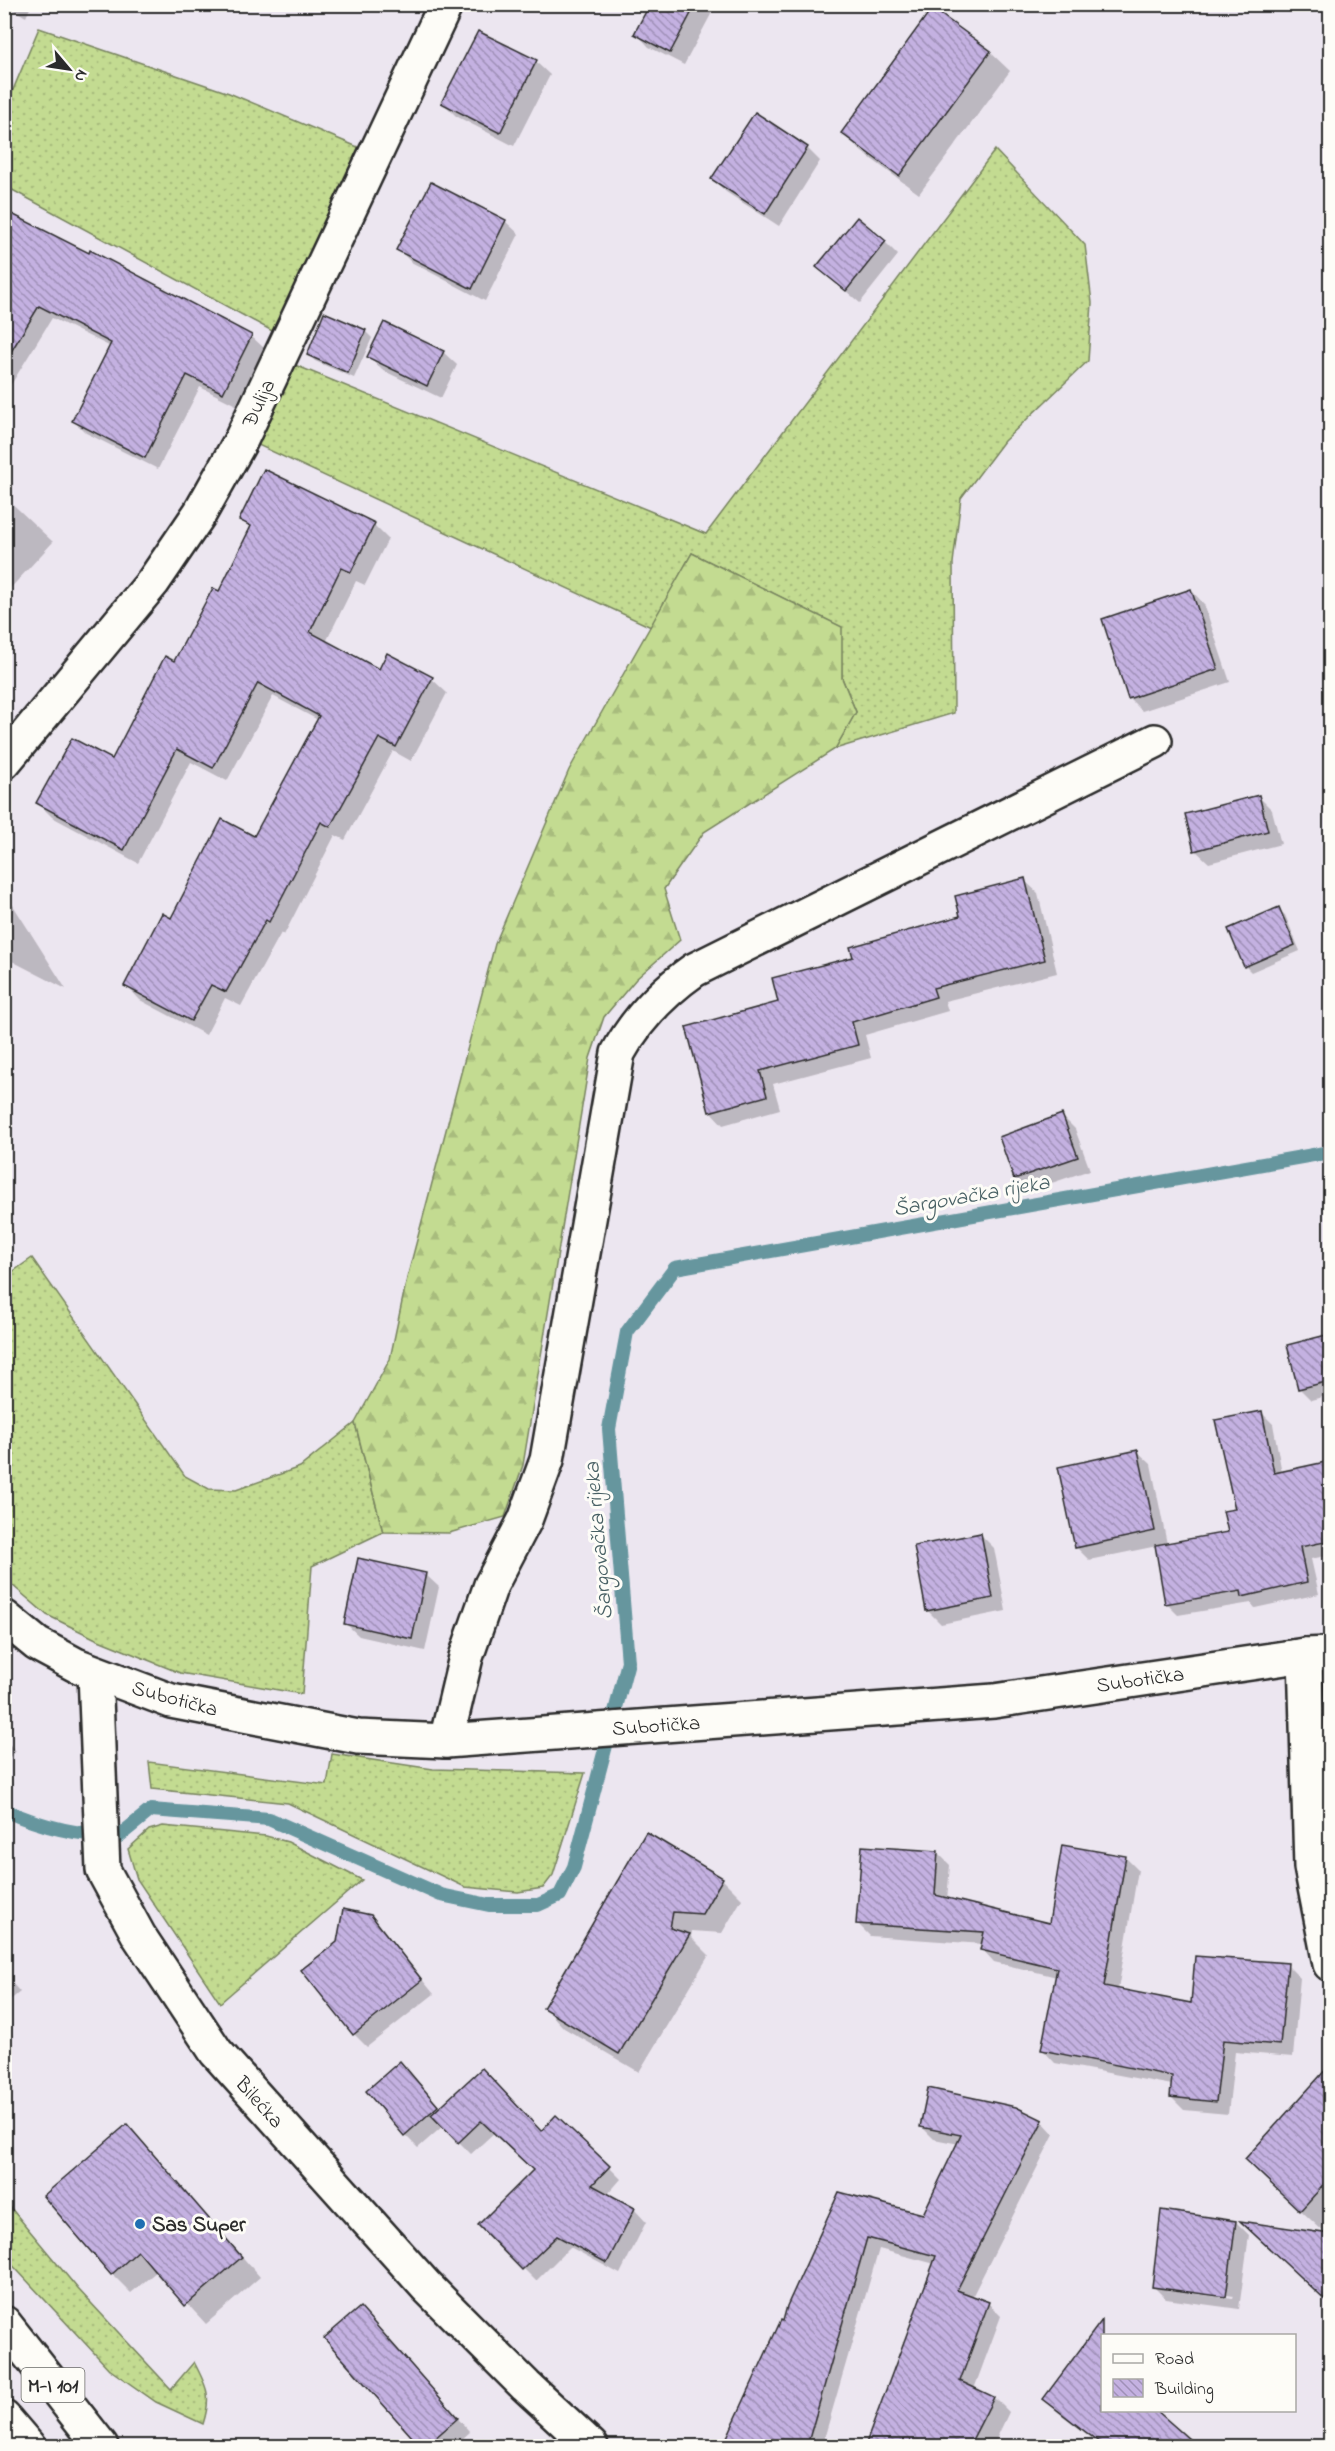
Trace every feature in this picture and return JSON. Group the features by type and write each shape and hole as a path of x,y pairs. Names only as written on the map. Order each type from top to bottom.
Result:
{"street":[{"name":"Đulija","path":"4,762 153,582 200,513 240,442 446,4"},
{"path":"446,1741 466,1657 491,1585 525,1520 547,1460 618,1053 630,1030 673,985 694,970 1155,741"},
{"name":"Subotička","path":"4,1617 37,1644 95,1673 171,1701 358,1737 446,1741 994,1701 1318,1655"},
{"path":"1318,1655 1311,1866 1330,1964"},
{"name":"Bilećka","path":"95,1673 103,1869 140,1936 216,2052 426,2286 526,2386 591,2446"},
{"name":"M-I 101","path":"4,2323 101,2446"},
{"name":"M-I 101","path":"4,2418 28,2446"}],"green space":[{"path":"39,28 229,93 360,148 274,332 5,186 5,109"},
{"path":"995,150 1085,245 1092,303 1088,361 1004,441 961,498 953,563 954,713 835,749 856,712 842,678 841,627 692,553 651,627 258,445 295,365 706,534"},
{"path":"692,553 842,627 842,678 856,712 835,749 704,832 664,889 680,940 636,979 604,1017 590,1058 523,1465 505,1517 449,1533 383,1532 355,1423 390,1359 407,1278 495,944 569,770"},
{"path":"32,1258 185,1476 209,1489 236,1490 300,1467 355,1423 383,1532 312,1566 302,1694 180,1673 96,1639 47,1615 5,1579 4,1278"},
{"path":"332,1754 433,1769 585,1773 553,1875 543,1888 518,1892 465,1887 288,1803 152,1789 149,1762 327,1785"},
{"path":"163,1826 266,1836 288,1842 362,1880 220,2003 137,1879 128,1849 149,1830"},
{"path":"5,2201 78,2289 171,2389 194,2362 207,2392 208,2399 203,2424 156,2402 109,2369 5,2257"}],"building":[{"path":"650,4 696,4 670,53 634,34"},
{"path":"932,8 991,51 899,176 841,133"},
{"path":"478,31 537,60 500,133 441,103"},
{"path":"755,112 808,147 765,214 711,179"},
{"path":"431,182 506,220 472,289 396,250"},
{"path":"4,210 89,253 90,250 252,335 223,393 187,375 145,458 72,421 111,343 39,306 4,363"},
{"path":"857,217 886,241 846,291 816,267"},
{"path":"324,312 366,330 348,373 307,355"},
{"path":"384,322 444,351 427,386 367,357"},
{"path":"264,469 375,523 351,572 341,568 310,632 379,669 387,653 433,677 396,747 379,738 330,827 321,822 269,922 266,920 226,992 211,985 191,1021 124,986 162,913 171,918 222,819 254,836 319,716 258,683 213,768 177,749 124,850 36,803 72,738 112,759 165,656 174,661 213,588 219,591 251,526 239,520"},
{"path":"1191,589 1218,669 1128,699 1102,619"},
{"path":"1259,795 1268,831 1194,851 1185,814"},
{"path":"1025,878 1045,960 933,988 936,997 852,1022 858,1045 760,1071 767,1096 709,1112 686,1027 778,1002 772,978 853,957 850,947 960,916 955,896"},
{"path":"1279,907 1295,945 1244,967 1228,929"},
{"path":"1062,1114 1078,1157 1014,1179 999,1137"},
{"path":"1330,1334 1330,1381 1298,1389 1287,1345"},
{"path":"1262,1411 1274,1473 1330,1461 1330,1541 1300,1547 1307,1582 1242,1597 1241,1591 1165,1604 1155,1545 1228,1532 1223,1511 1235,1509 1215,1420"},
{"path":"1138,1450 1155,1531 1075,1548 1058,1467"},
{"path":"981,1533 993,1598 926,1611 914,1546"},
{"path":"358,1558 426,1573 412,1639 344,1624"},
{"path":"646,1832 723,1878 702,1914 673,1912 670,1928 690,1934 619,2054 543,2008"},
{"path":"1062,1845 1126,1856 1104,1986 1191,2003 1195,1956 1288,1963 1280,2045 1223,2040 1216,2102 1170,2097 1172,2076 1041,2050 1057,1968 980,1950 984,1932 856,1924 862,1846 938,1851 935,1895 1049,1923"},
{"path":"343,1909 371,1915 422,1980 353,2035 301,1970 337,1942"},
{"path":"400,2061 438,2106 404,2136 366,2091"},
{"path":"1330,2065 1330,2178 1300,2211 1245,2159"},
{"path":"482,2068 541,2131 556,2115 610,2166 592,2185 635,2208 607,2263 557,2236 522,2270 478,2225 533,2170 481,2121 458,2143 431,2115"},
{"path":"928,2088 1016,2107 1043,2120 957,2290 989,2302 960,2381 994,2397 969,2446 865,2446 936,2256 867,2238 807,2446 723,2446 781,2320 783,2321 787,2306 839,2192 923,2214 961,2135 920,2127"},
{"name":"Sas Super","path":"127,2124 242,2257 185,2306 138,2251 111,2275 43,2196"},
{"path":"1161,2210 1236,2221 1226,2297 1152,2287"},
{"path":"1240,2221 1330,2234 1330,2305"},
{"path":"360,2307 458,2418 426,2446 420,2446 324,2338"},
{"path":"1102,2320 1101,2412 1158,2412 1197,2446 1104,2446 1043,2399"}],"waterway":[{"name":"Šargovačka rijeka","path":"4,1810 60,1829 104,1836 119,1836 151,1810 269,1819 441,1895 489,1905 538,1905 560,1895 574,1867 628,1662 609,1429 627,1332 675,1268 1330,1152"}],"place":[{"name":"Sas Super","path":"140,2224"}]}
